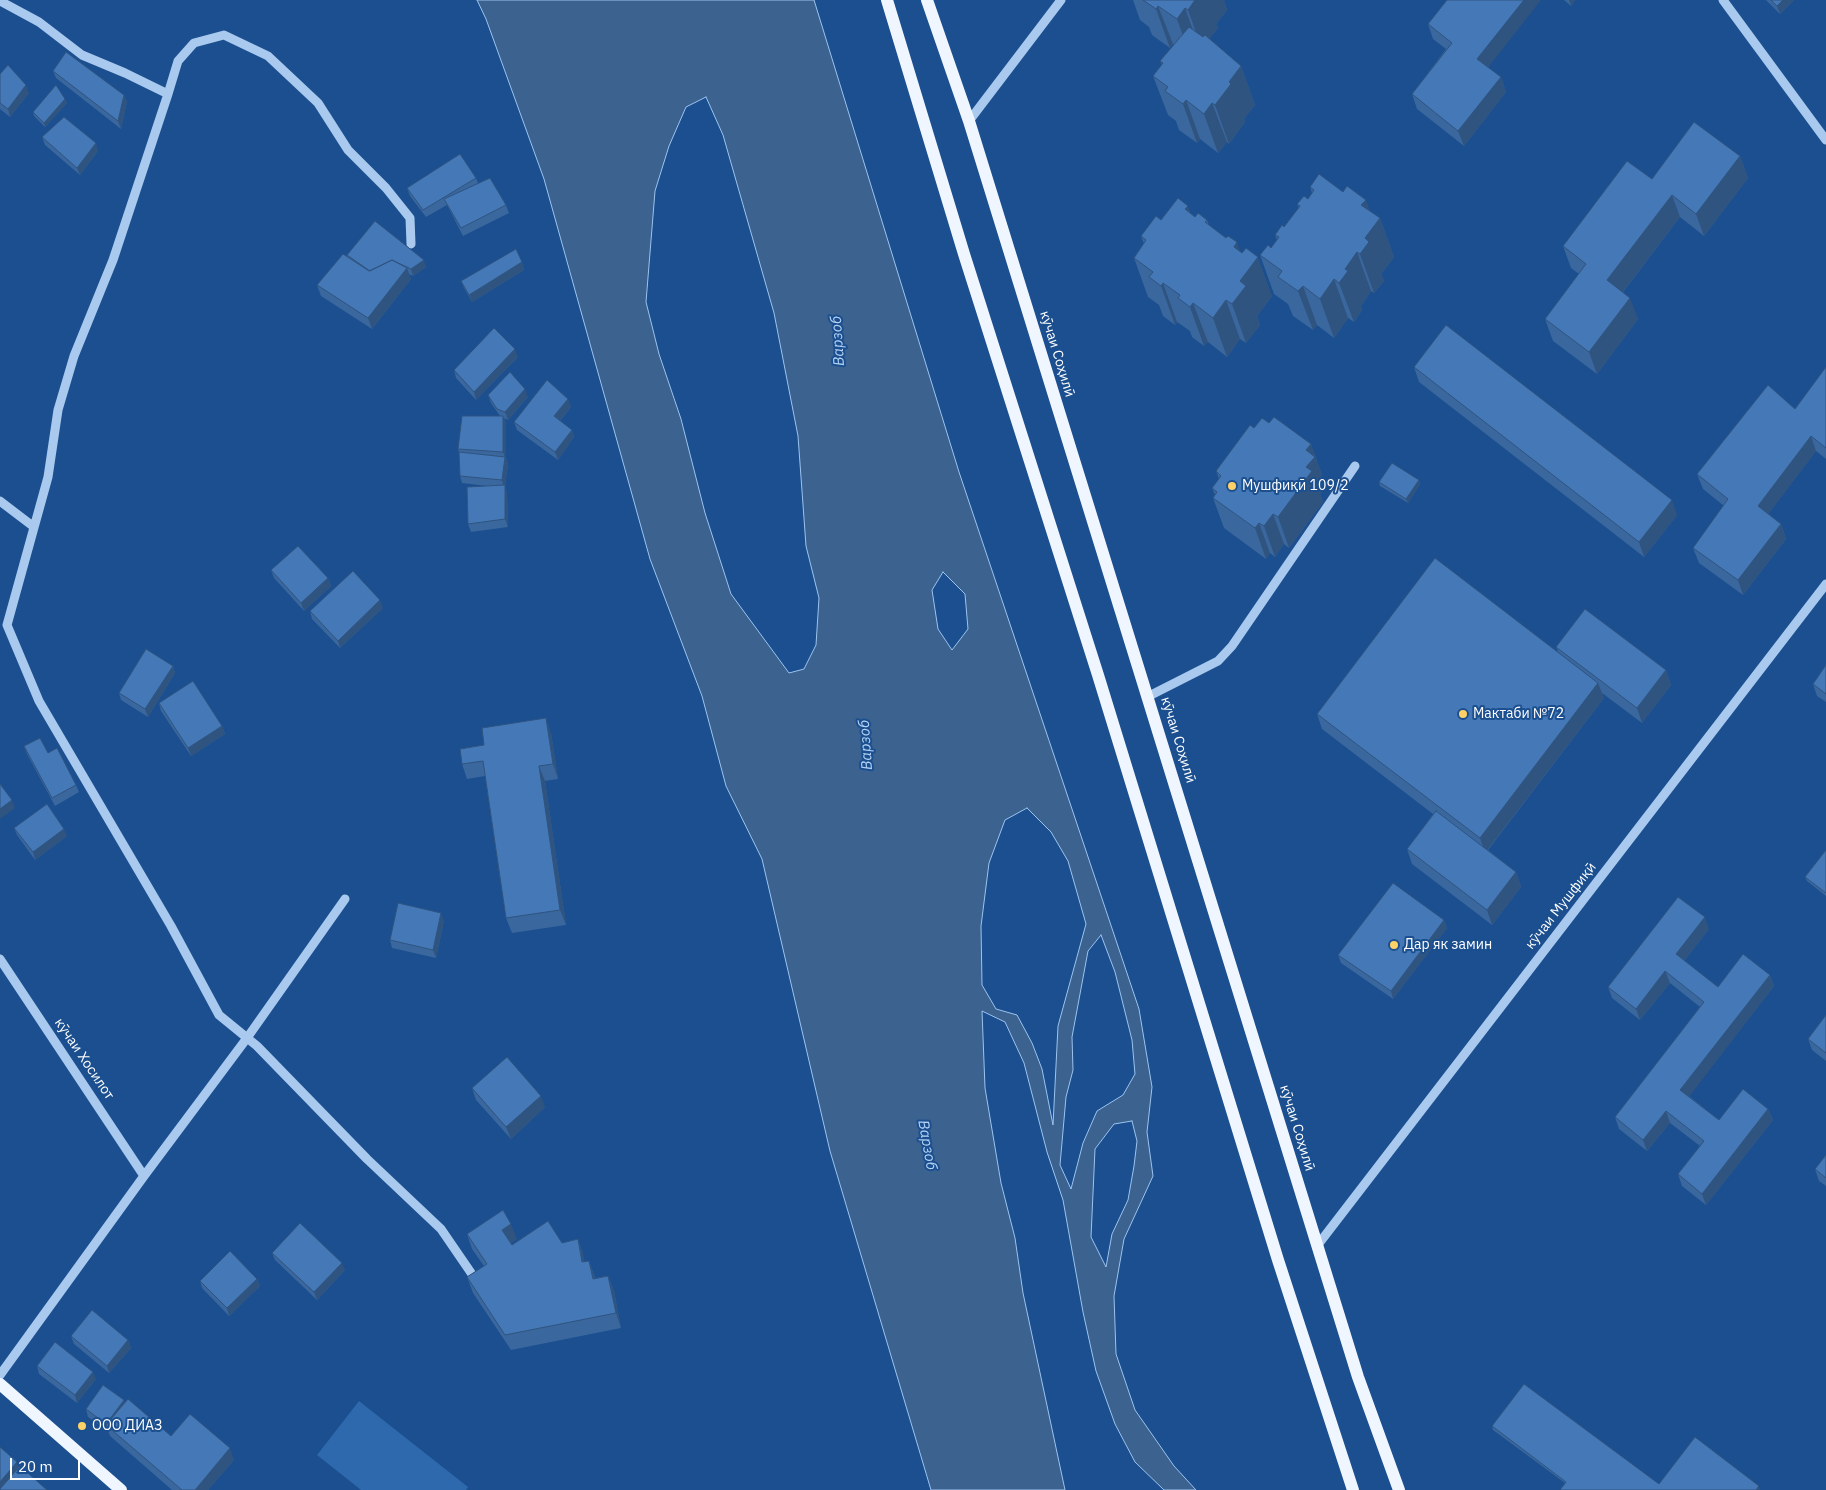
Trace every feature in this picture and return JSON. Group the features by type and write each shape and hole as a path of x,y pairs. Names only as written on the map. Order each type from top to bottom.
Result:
{"main road":[{"path":"888,0 964,254 1098,675 1278,1260 1353,1490"},
{"name":"кӯчаи Соҳилӣ","path":"927,0 969,121 1149,696 1358,1377 1399,1490"},
{"path":"0,1384 121,1490"}],"street":[{"path":"969,121 1061,0"},
{"path":"1723,0 1826,140"},
{"path":"0,1 39,22 82,55 125,72 168,94"},
{"path":"411,244 410,218 386,188 348,150 318,102 268,56 224,35 194,43 178,61 113,260 74,356 58,410 48,477 7,626 39,701 171,926 219,1015 247,1038 367,1159 441,1229 479,1284"},
{"path":"1149,696 1218,661 1232,646 1355,466"},
{"path":"0,501 34,527"},
{"name":"кӯчаи Мушфиқӣ","path":"1317,1246 1826,584"},
{"path":"0,1375 247,1038 345,899"},
{"name":"кӯчаи Хосилот","path":"0,959 144,1176"}],"shaded area":[{"path":"359,1401 468,1487 466,1490 361,1490 317,1455"}],"water":[{"name":"Варзоб","path":"477,0 814,0 959,472 1139,1009 1152,1087 1147,1132 1153,1176 1124,1239 1114,1296 1116,1354 1135,1410 1174,1466 1196,1490 1164,1490 1135,1462 1115,1424 1096,1371 1083,1312 1063,1200 1047,1152 1024,1063 1005,1022 982,1011 985,1088 1001,1183 1015,1238 1023,1293 1065,1490 931,1490 830,1151 762,859 726,786 702,696 650,559 544,179 486,19","holes":["706,97 723,135 774,313 798,436 806,546 819,598 816,645 804,669 789,673 731,594 705,513 681,419 659,354 646,302 655,191 669,146 686,107","943,572 965,594 968,629 952,650 938,629 932,590","1027,808 1051,832 1068,861 1086,924 1058,1026 1053,1125 1042,1069 1032,1043 1017,1015 996,1009 982,985 981,926 989,863 1005,820","1101,935 1115,972 1132,1040 1135,1074 1123,1095 1097,1111 1083,1143 1071,1189 1060,1165 1066,1097 1073,1070 1072,1037 1088,951","1132,1121 1137,1141 1128,1200 1112,1234 1106,1267 1091,1237 1095,1149 1114,1124"]}],"building":[{"path":"1143,0 1195,0 1188,10 1185,8 1177,19 1158,6 1156,9"},
{"path":"1447,0 1524,0 1477,59 1501,77 1458,131 1412,94 1452,43 1428,24"},
{"path":"1771,0 1783,0 1777,6"},
{"path":"1189,27 1203,37 1205,35 1241,66 1229,82 1231,84 1215,105 1212,103 1204,114 1186,100 1183,104 1165,91 1168,87 1153,76 1163,63 1160,61"},
{"path":"66,52 124,95 118,121 53,71"},
{"path":"8,65 26,85 8,109 0,103 0,74"},
{"path":"56,85 65,99 44,123 33,112"},
{"path":"64,117 96,143 77,168 42,137"},
{"path":"1694,122 1740,156 1696,214 1672,195 1607,280 1630,298 1589,352 1545,319 1586,264 1563,246 1627,161 1652,179"},
{"path":"460,154 476,178 423,210 407,188"},
{"path":"1319,174 1343,192 1347,186 1366,200 1361,205 1380,218 1365,238 1369,242 1360,254 1357,252 1345,269 1348,271 1339,283 1334,279 1320,299 1303,286 1298,291 1278,277 1282,271 1260,255 1268,245 1271,248 1279,237 1275,235 1282,225 1284,227 1300,206 1297,204 1304,196 1308,199 1314,190 1310,187"},
{"path":"490,178 506,205 461,228 444,199"},
{"path":"1178,198 1188,206 1185,209 1195,217 1198,213 1207,220 1205,222 1226,238 1228,236 1237,242 1234,247 1242,253 1246,248 1258,257 1240,281 1246,286 1232,304 1226,300 1213,318 1193,303 1190,307 1178,298 1180,295 1163,283 1161,286 1149,277 1153,272 1134,258 1146,240 1141,236 1156,216 1161,220"},
{"path":"375,221 424,260 411,269 392,260 370,271 347,255"},
{"path":"516,249 522,262 469,295 461,281"},
{"path":"343,254 369,271 392,260 407,268 368,318 317,285"},
{"path":"1446,325 1672,500 1639,542 1414,367"},
{"path":"494,328 515,349 474,392 454,370"},
{"path":"1826,367 1826,448 1811,436 1758,506 1781,524 1738,580 1693,548 1728,499 1697,474 1768,385 1795,409"},
{"path":"510,372 525,389 505,412 497,409 488,395"},
{"path":"547,380 568,399 554,416 572,430 555,452 514,422"},
{"path":"462,416 503,416 503,452 458,449"},
{"path":"1274,417 1311,444 1306,450 1315,457 1306,467 1312,471 1278,517 1273,514 1264,526 1259,523 1255,528 1213,498 1217,492 1212,488 1221,476 1216,471 1250,425 1254,428 1262,418 1269,423"},
{"path":"459,452 505,457 502,480 460,476"},
{"path":"1392,463 1419,480 1406,499 1379,482"},
{"path":"505,485 505,519 468,524 467,487"},
{"path":"298,546 328,578 301,603 271,570"},
{"name":"Мактаби №72","path":"1435,558 1598,683 1480,838 1317,714"},
{"path":"353,571 380,600 338,641 310,611"},
{"path":"1585,609 1666,670 1637,708 1556,647"},
{"path":"146,649 173,666 145,709 119,693"},
{"path":"1826,665 1826,694 1813,684"},
{"path":"193,681 222,726 188,748 159,703"},
{"path":"546,718 553,764 539,766 560,910 506,918 483,761 462,764 460,749 484,745 482,728"},
{"path":"40,738 48,753 57,748 76,785 52,798 24,746"},
{"path":"0,784 12,800 0,809"},
{"path":"47,804 64,829 33,852 14,828"},
{"path":"1436,811 1516,872 1487,910 1407,849"},
{"path":"1826,850 1826,893 1805,877"},
{"name":"Дар як замин","path":"1393,883 1444,920 1391,991 1338,955"},
{"path":"1678,897 1705,917 1676,954 1718,987 1743,954 1770,975 1680,1090 1719,1120 1743,1089 1768,1109 1702,1194 1678,1174 1704,1141 1666,1111 1643,1140 1615,1117 1704,1002 1665,971 1636,1009 1608,987"},
{"path":"398,903 441,913 433,950 390,940"},
{"path":"1826,1015 1826,1053 1808,1039"},
{"path":"507,1057 541,1096 506,1127 472,1088"},
{"path":"1826,1155 1826,1178 1815,1169"},
{"path":"503,1210 511,1224 502,1230 512,1245 548,1221 562,1243 578,1239 582,1262 589,1261 593,1279 608,1276 616,1313 505,1335 467,1277 487,1264 467,1234"},
{"path":"300,1223 342,1263 314,1292 272,1253"},
{"path":"230,1251 257,1279 227,1308 200,1281"},
{"path":"92,1310 128,1340 107,1366 71,1336"},
{"path":"55,1342 93,1372 75,1395 37,1366"},
{"path":"1524,1384 1659,1484 1695,1437 1759,1486 1756,1490 1560,1490 1566,1482 1492,1426"},
{"path":"103,1385 124,1400 106,1424 86,1409"},
{"path":"128,1399 171,1436 190,1414 230,1448 195,1490 182,1490 106,1425"},
{"path":"0,1447 17,1462 0,1482"},
{"path":"20,1466 47,1490 0,1490"}],"place":[{"name":"Мушфиқӣ 109/2","path":"1232,486"},
{"name":"Мактаби №72","path":"1463,714"},
{"name":"Дар як замин","path":"1394,945"},
{"name":"ООО ДИАЗ","path":"82,1426"}]}
